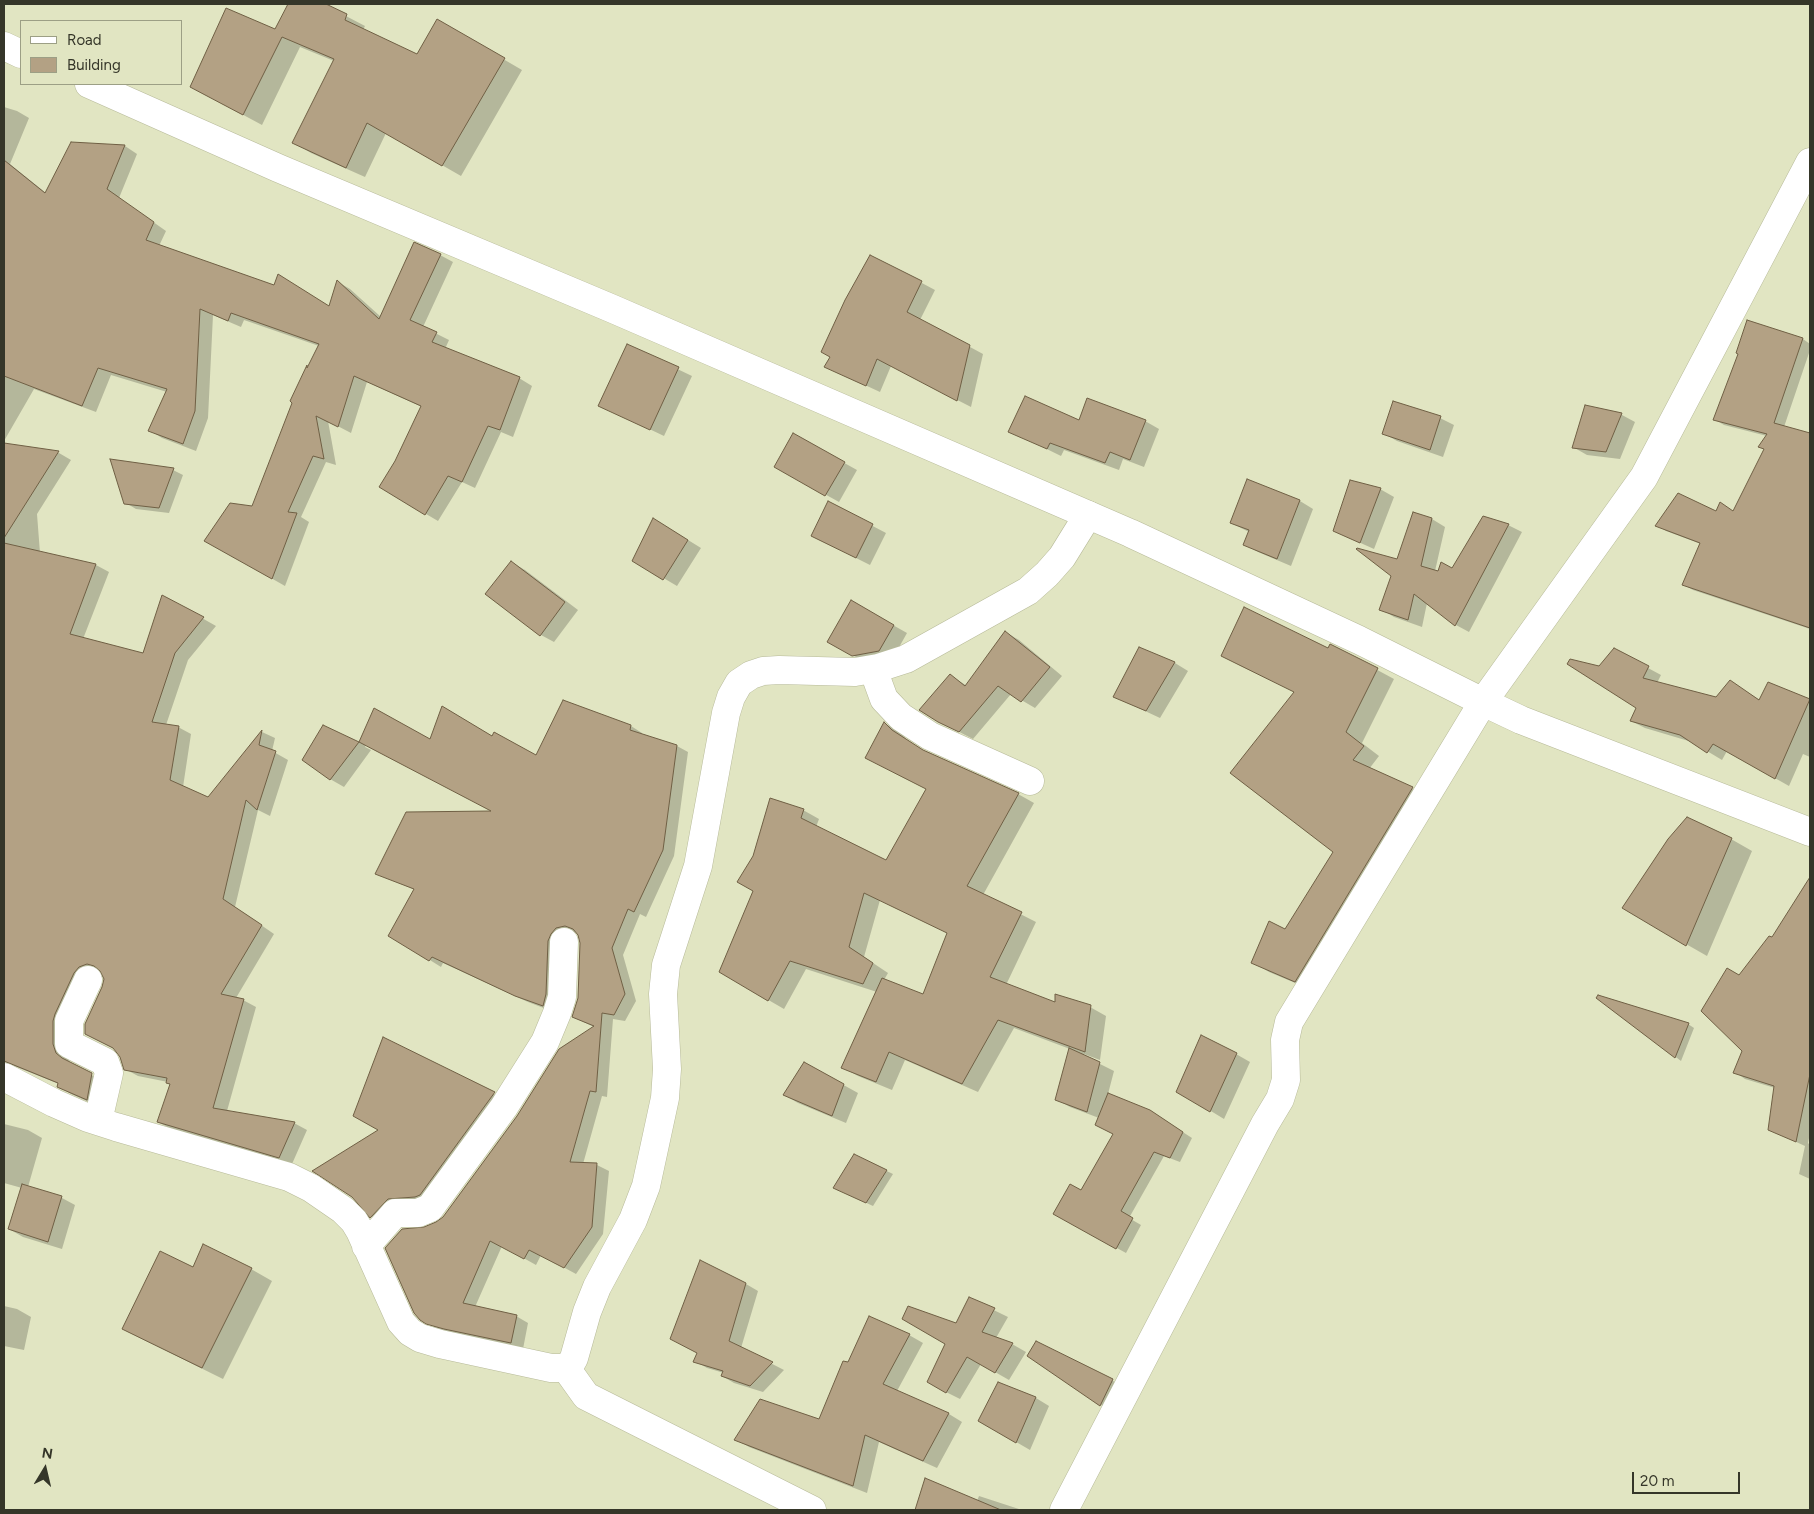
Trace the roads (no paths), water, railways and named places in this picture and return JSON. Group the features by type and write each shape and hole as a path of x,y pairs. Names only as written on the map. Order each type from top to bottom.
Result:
{"street":[{"path":"4,46 20,54"},
{"path":"91,85 278,168 649,324 1130,533 1359,640 1521,720 1810,832"},
{"path":"1064,1510 1265,1124 1280,1099 1286,1080 1285,1040 1289,1022 1483,702 1644,477 1810,162"},
{"path":"4,1077 54,1103 98,1121 289,1177 311,1188 343,1210 360,1231 401,1322 410,1332 420,1338 551,1368 566,1368 574,1358 597,1287 633,1220 646,1186 656,1147 665,1098 667,1069 663,994 666,965 698,866 726,713 731,697 739,683 751,674 763,671 840,672 873,669 906,660 1028,591 1062,557 1088,515"},
{"path":"873,669 884,699 901,717 930,736 1030,781"},
{"path":"366,1246 395,1212 418,1212 430,1208 504,1107 544,1042 558,1013 562,997 564,942"},
{"path":"88,980 69,1022 69,1044 104,1062 109,1073 98,1121"},
{"path":"566,1368 586,1396 812,1510"}]}
